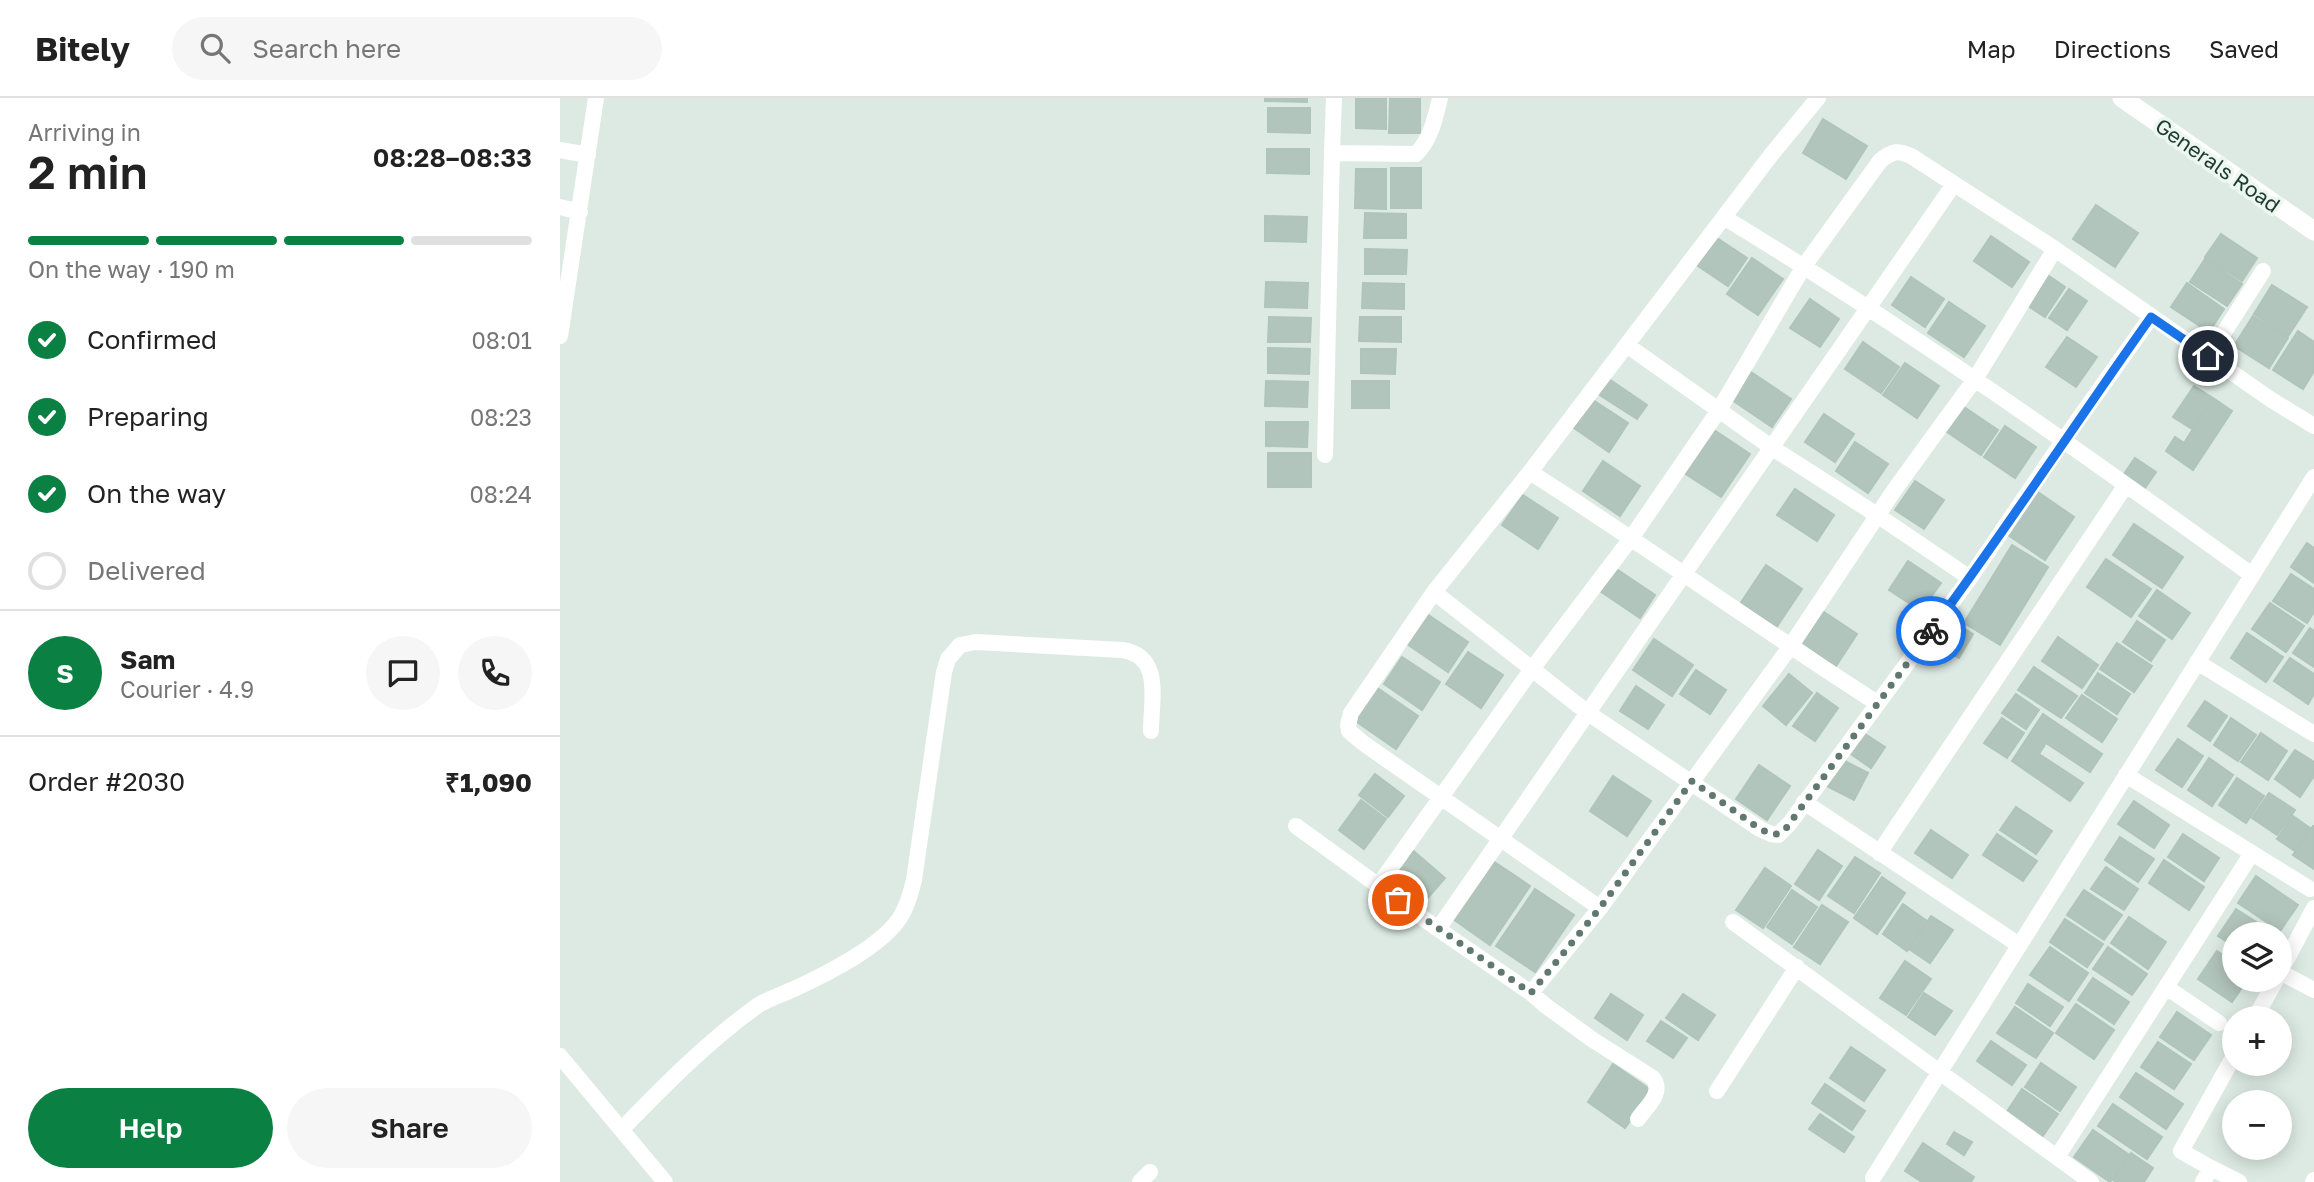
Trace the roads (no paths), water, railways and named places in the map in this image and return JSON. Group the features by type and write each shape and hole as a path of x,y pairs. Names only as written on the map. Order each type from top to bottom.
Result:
{"street":[{"path":"560,335 596,98"},
{"path":"1325,456 1334,98"},
{"path":"1332,153 1416,154 1424,146 1434,124 1440,98"},
{"path":"1600,908 1363,743 1349,732 1351,713 1434,592 1628,346 1771,155 1818,98"},
{"name":"Generals Road","path":"2122,98 2314,231"},
{"path":"560,150 588,155"},
{"path":"1378,886 1532,669 1632,537 1719,410 1804,266 1881,161 1891,152 1899,150 1911,156 2055,249 2270,400 2314,426"},
{"path":"1438,929 1954,184"},
{"path":"560,207 580,212"},
{"path":"1725,218 1869,307 2252,575"},
{"path":"1531,993 1600,908 1790,648 1877,515 1975,379 2055,249"},
{"path":"2208,356 2263,271"},
{"path":"1434,592 1588,713 1771,834 1778,835 1784,831 1970,578 2151,317"},
{"path":"1628,346 1772,447 1970,578"},
{"path":"1530,472 1632,537 1790,648 1877,704"},
{"path":"1873,1178 2314,477"},
{"path":"1879,853 2126,485"},
{"path":"622,1129 687,1063 760,1004 843,963 878,940 901,918 914,880 944,672 948,659 960,645 976,642 1138,653 1149,667 1152,677 1151,731"},
{"path":"2197,662 2314,734"},
{"path":"2126,775 2310,889"},
{"path":"1804,802 2020,945"},
{"path":"1296,826 1593,1040 1653,1078 1658,1084 1658,1092 1638,1119"},
{"path":"2057,1157 2252,853"},
{"path":"2292,949 2314,908"},
{"path":"1733,922 2091,1182"},
{"path":"1717,1091 1797,967"},
{"path":"2292,978 2314,990"},
{"path":"2166,988 2219,1023"},
{"path":"560,1056 665,1182"},
{"path":"2223,1076 2181,1151 2207,1175 2239,1182"}]}
